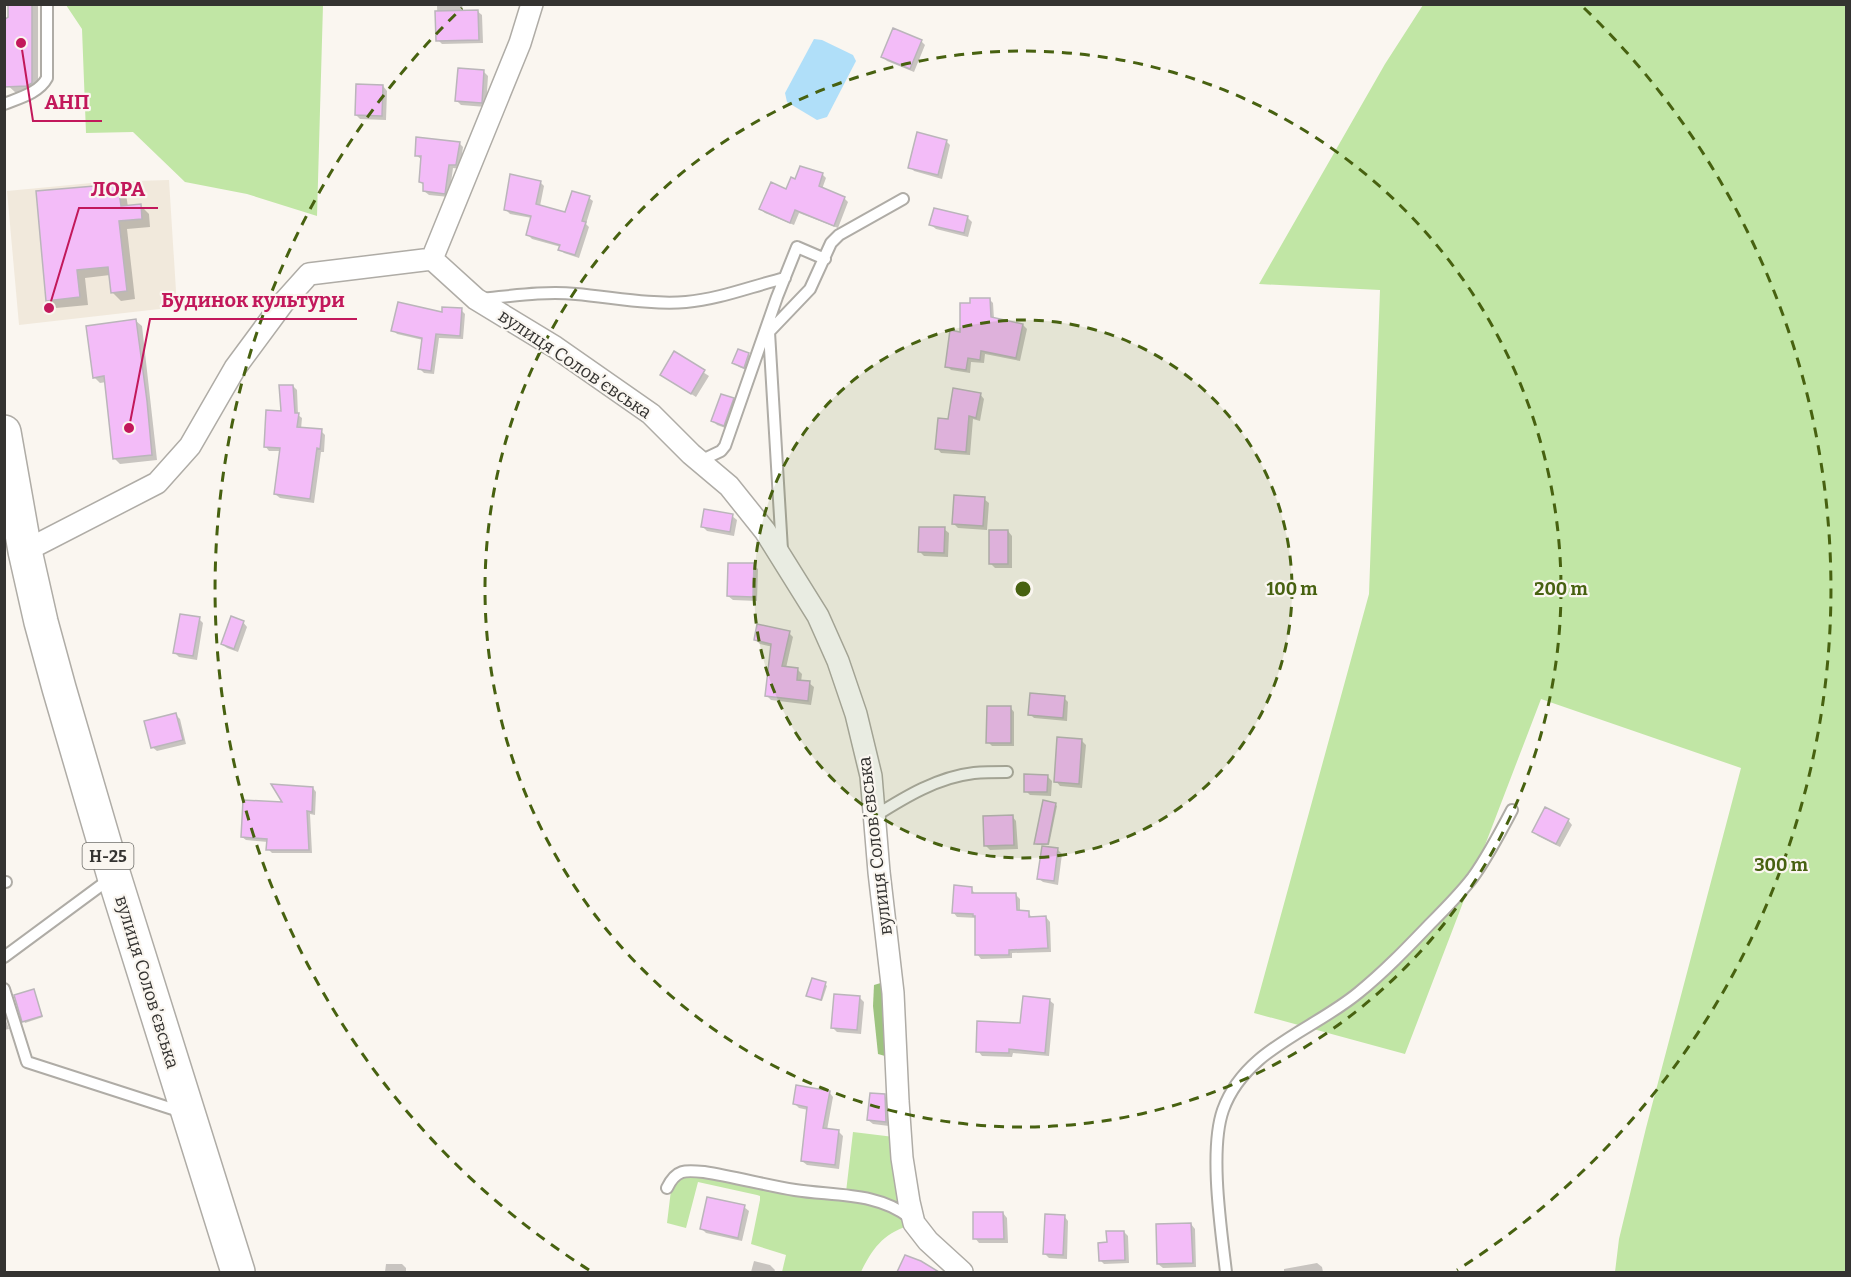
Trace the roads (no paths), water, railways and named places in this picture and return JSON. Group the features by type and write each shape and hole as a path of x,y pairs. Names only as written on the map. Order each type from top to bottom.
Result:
{"main road":[{"name":"вулиця Соловʼєвська","path":"4,432 25,551 50,655 114,876 238,1272"}],"street":[{"path":"25,551 157,483 190,446 235,368 283,303 309,274 432,259 520,43 531,4"},
{"name":"вулиця Соловʼєвська","path":"432,259 476,299 555,347 651,414 729,486 765,531 818,616 838,661 856,714 871,776 893,993 903,1158 914,1223"},
{"path":"914,1223 928,1241 962,1272"}],"lane":[{"path":"4,105 36,90 47,78 47,4"},
{"path":"783,558 766,335 810,289 831,243 839,235 903,199"},
{"path":"700,461 721,451 725,446 797,247 825,259"},
{"path":"476,299 535,294 574,294 650,302 685,302 785,278"},
{"path":"875,816 917,792 949,778 974,773 1007,772"},
{"path":"1226,1272 1218,1186 1217,1145 1223,1111 1234,1085 1252,1065 1273,1048 1356,995 1387,968 1461,892 1482,863 1512,810"},
{"path":"4,957 114,876"},
{"path":"4,989 27,1062 188,1114"},
{"path":"667,1188 672,1178 679,1172 690,1170 783,1188 873,1200 896,1208 914,1223"}],"water":[{"path":"814,39 822,40 853,55 856,61 827,117 817,120 787,102 785,93"}],"place":[{"name":"АНП","path":"21,43"},
{"name":"ЛОРА","path":"49,308"},
{"name":"Будинок культури","path":"129,428"}]}
